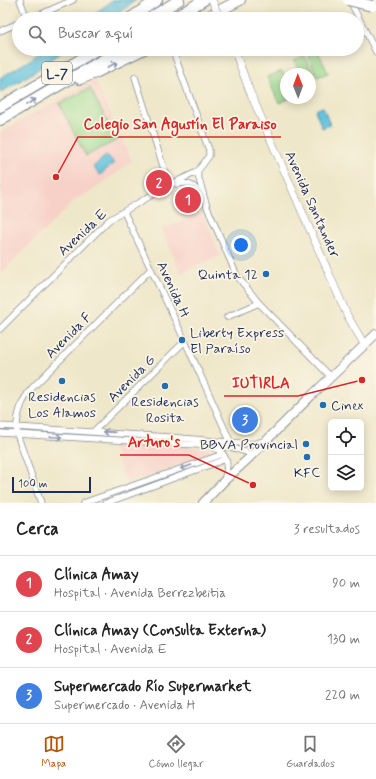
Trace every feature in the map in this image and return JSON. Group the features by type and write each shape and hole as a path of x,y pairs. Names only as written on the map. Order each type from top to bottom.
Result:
{"highway":[{"path":"139,12 157,0"},
{"path":"159,12 179,0"},
{"path":"184,12 204,0"},
{"path":"217,12 240,0"},
{"path":"349,0 376,6"},
{"path":"16,97 33,82 74,56"},
{"name":"L-7","path":"0,107 86,56"},
{"name":"L-7","path":"0,120 109,56"},
{"path":"63,84 81,79 129,56"}],"main road":[{"path":"203,503 364,344 375,335"}],"street":[{"path":"20,0 26,12"},
{"path":"45,12 73,0"},
{"path":"212,0 217,12"},
{"path":"349,0 355,12"},
{"path":"0,31 12,26"},
{"path":"364,29 376,52"},
{"path":"175,56 209,150 209,156 197,172 207,207"},
{"name":"Avenida Santander","path":"237,56 250,92 347,315 364,344"},
{"path":"135,77 169,185 187,183 195,187 207,207 237,276 259,303 331,377"},
{"name":"Avenida E","path":"0,329 109,220 169,185 197,172"},
{"name":"Avenida H","path":"124,212 231,442"},
{"name":"Avenida F","path":"16,426 21,406 32,388 151,269"},
{"path":"227,317 259,303"},
{"name":"Avenida G","path":"94,431 185,341"},
{"path":"0,426 94,431 253,444 265,441"},
{"path":"16,426 17,434 41,503"},
{"path":"93,439 94,431"},
{"path":"0,433 230,447 252,454"},
{"path":"211,446 217,448 225,457 227,469 223,483"},
{"path":"83,503 225,457"},
{"path":"106,503 225,457"}],"shaded area":[{"path":"95,80 132,161 91,192 77,198 0,274 0,132"},
{"path":"202,212 221,256 180,273 162,229"},
{"path":"110,441 207,448 212,451 213,455 127,483"}],"green space":[{"path":"305,56 310,68 297,68 294,61"},
{"path":"308,56 320,56 328,73 317,77 316,68 313,68"},
{"path":"280,72 280,103 279,103 267,77"},
{"path":"90,88 117,140 86,156 59,104"}],"water":[{"path":"113,0 136,0 120,12 97,12"},
{"path":"35,56 56,56 0,93 0,78"},
{"path":"323,107 330,125 322,128 315,110"},
{"path":"107,155 114,163 100,175 93,167"}],"place":[{"name":"Colegio San Agustín El Paraiso","path":"56,177"},
{"name":"Clínica Amay (Consulta Externa)","path":"159,183"},
{"name":"Clínica Amay","path":"188,200"},
{"name":"Quinta 12","path":"266,274"},
{"name":"Liberty Express El Paraíso","path":"182,340"},
{"name":"IUTIRLA","path":"362,380"},
{"name":"Residencias Los Alamos","path":"62,381"},
{"name":"Residencias Rosita","path":"165,386"},
{"name":"Cinex","path":"323,405"},
{"name":"Supermercado Río Supermarket","path":"245,420"},
{"name":"BBVA Provincial","path":"306,444"},
{"name":"KFC","path":"307,457"},
{"name":"Arturo's","path":"253,485"}]}
